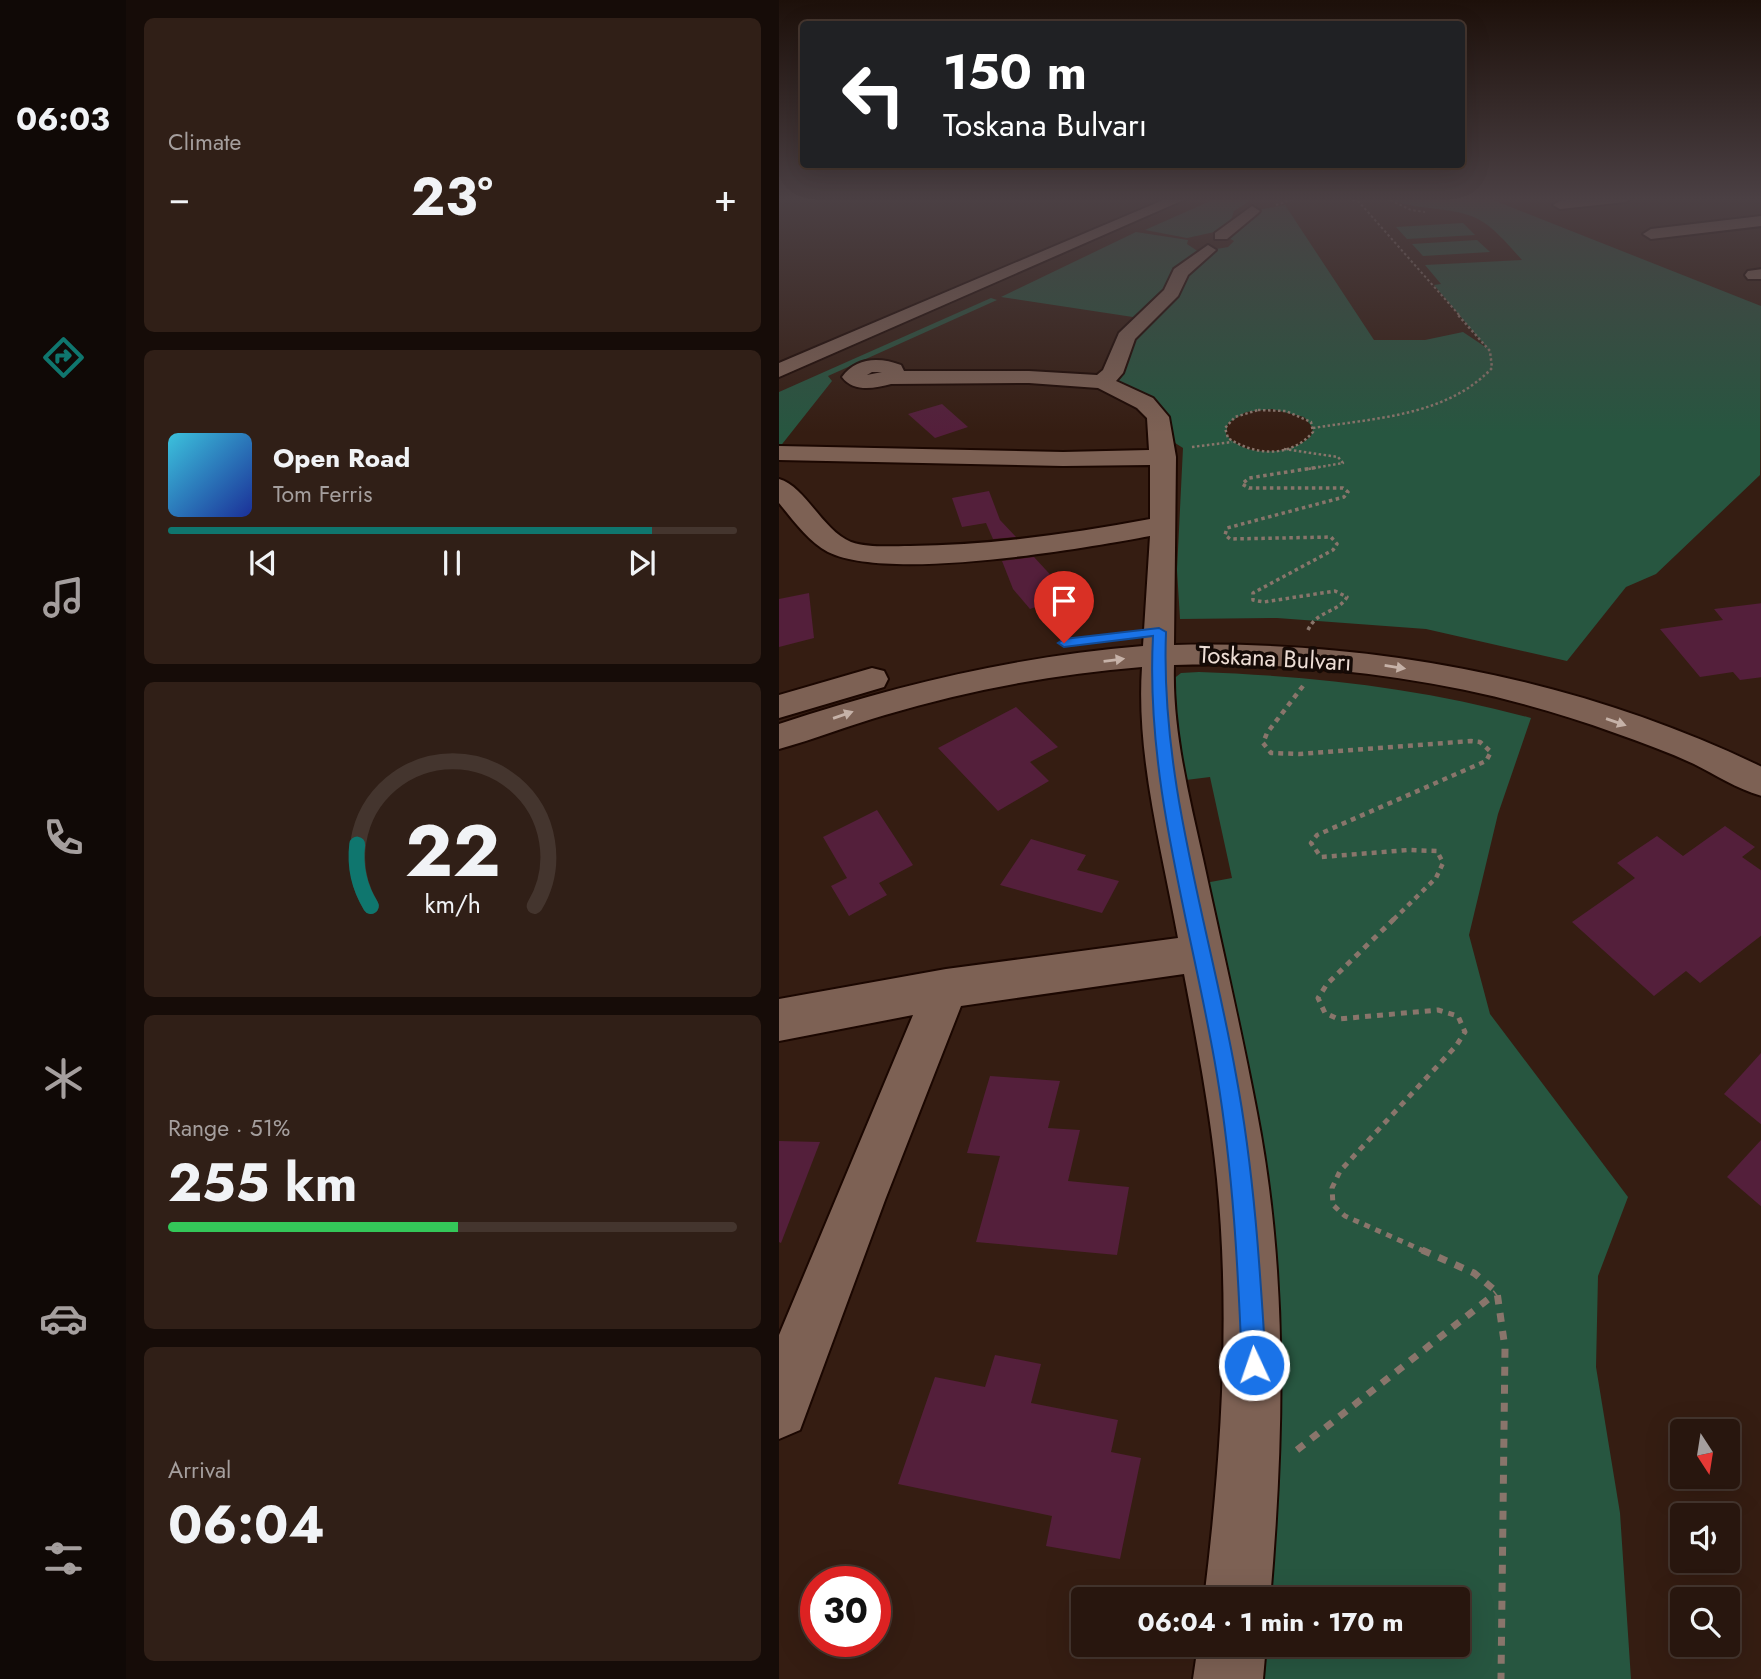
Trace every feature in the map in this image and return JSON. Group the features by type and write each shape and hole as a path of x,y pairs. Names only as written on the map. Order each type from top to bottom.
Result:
{"street":[{"path":"779,371 999,276"},
{"path":"1102,382 1112,373 1126,337 1172,292 1179,276"},
{"path":"891,378 1029,377 1102,382 1145,403 1158,417 1164,457 1164,525 1157,688 1168,784 1227,1075 1246,1212 1254,1365 1248,1488 1238,1587"},
{"path":"779,453 1063,459 1164,457"},
{"path":"779,487 817,529 840,547 888,554 968,554 1047,546 1164,525"},
{"name":"Toskana Bulvarı","path":"779,737 857,710 961,684 1055,667 1159,643"},
{"name":"Toskana Bulvarı","path":"779,707 870,679 984,654 1159,643 1437,649 1582,685 1712,730 1761,754"},
{"name":"Toskana Bulvarı","path":"1306,646 1430,673 1598,715 1686,746 1761,783"},
{"path":"779,1020 946,989 1202,953"},
{"path":"779,1409 859,1200 946,989"},
{"path":"1228,1679 1231,1657"}],"path":[{"path":"1313,428 1445,402 1470,392 1492,368 1490,351 1424,276"},
{"path":"1233,442 1226,434 1228,423 1236,416 1258,410 1296,413 1311,422 1313,428 1307,441 1284,449"},
{"path":"1164,457 1183,448 1233,442 1258,450 1284,449 1338,457 1343,463 1249,478 1242,484 1249,488 1343,488 1348,492 1344,497 1227,528 1225,535 1230,539 1331,537 1337,544 1333,550 1253,593 1253,600 1264,602 1335,591 1347,597 1341,606 1324,610 1316,616 1307,628 1303,685 1267,733 1263,743 1271,753 1299,754 1471,741 1480,741 1491,752 1486,761 1317,835 1311,848 1321,857 1343,858 1412,847 1437,851 1443,863 1436,878 1327,984 1318,998 1325,1013 1338,1019 1438,1010 1458,1016 1465,1032 1456,1046 1340,1171 1332,1188 1333,1205 1345,1216 1474,1273 1497,1292 1505,1348 1501,1679"},
{"path":"1248,1488 1497,1292"}],"green space":[{"path":"1044,276 1332,276 1374,340 1425,340 1463,332 1487,348 1434,285 1441,284 1435,276 1686,276 1761,306 1760,475 1656,574 1626,587 1567,661 1426,629 1277,618 1180,619 1177,570 1183,448 1161,434 1112,373 1146,319 1001,297","holes":["1272,409 1304,417 1313,428 1311,436 1303,443 1292,448 1267,452 1243,447 1233,442 1226,434 1228,423 1246,412"]},
{"path":"991,298 997,300 828,376 832,381 779,448 779,392"},
{"path":"1181,673 1283,677 1366,685 1449,699 1531,718 1498,814 1469,935 1490,1014 1628,1197 1598,1276 1596,1367 1620,1513 1631,1679 1249,1679 1252,1657 1470,1657 1470,1587 1257,1587 1205,883 1232,878 1210,777 1186,780 1172,680"}],"building":[{"path":"942,404 968,427 935,438 908,414"},
{"path":"989,491 1000,520 1016,537 993,539 986,523 962,527 952,498"},
{"path":"1034,557 1069,595 1030,609 1013,589 1002,561"},
{"path":"809,593 814,638 779,647 779,599"},
{"path":"1762,603 1762,677 1740,680 1733,672 1700,677 1660,629 1723,620 1714,609"},
{"path":"1016,707 1058,747 1030,762 1049,781 998,811 938,748"},
{"path":"877,810 913,865 879,883 887,895 849,916 831,886 847,878 823,837"},
{"path":"1725,826 1755,847 1742,857 1762,871 1762,935 1700,983 1686,971 1654,996 1572,922 1635,878 1617,863 1657,836 1683,856"},
{"path":"1031,839 1086,855 1077,870 1119,881 1102,913 1000,885"},
{"path":"1762,1052 1762,1125 1724,1094"},
{"path":"990,1076 1060,1081 1048,1128 1080,1130 1068,1181 1129,1187 1117,1255 976,1242 1000,1156 967,1153"},
{"path":"1762,1139 1762,1207 1727,1177"},
{"path":"779,1141 820,1142 781,1243 779,1242"},
{"path":"995,1355 1041,1364 1031,1403 1118,1420 1111,1452 1141,1458 1120,1559 1046,1546 1052,1516 898,1484 935,1377 985,1387"}],"route":[{"path":"1064,643 1159,632 1157,688 1168,784 1227,1075 1246,1212 1254,1365"}]}
